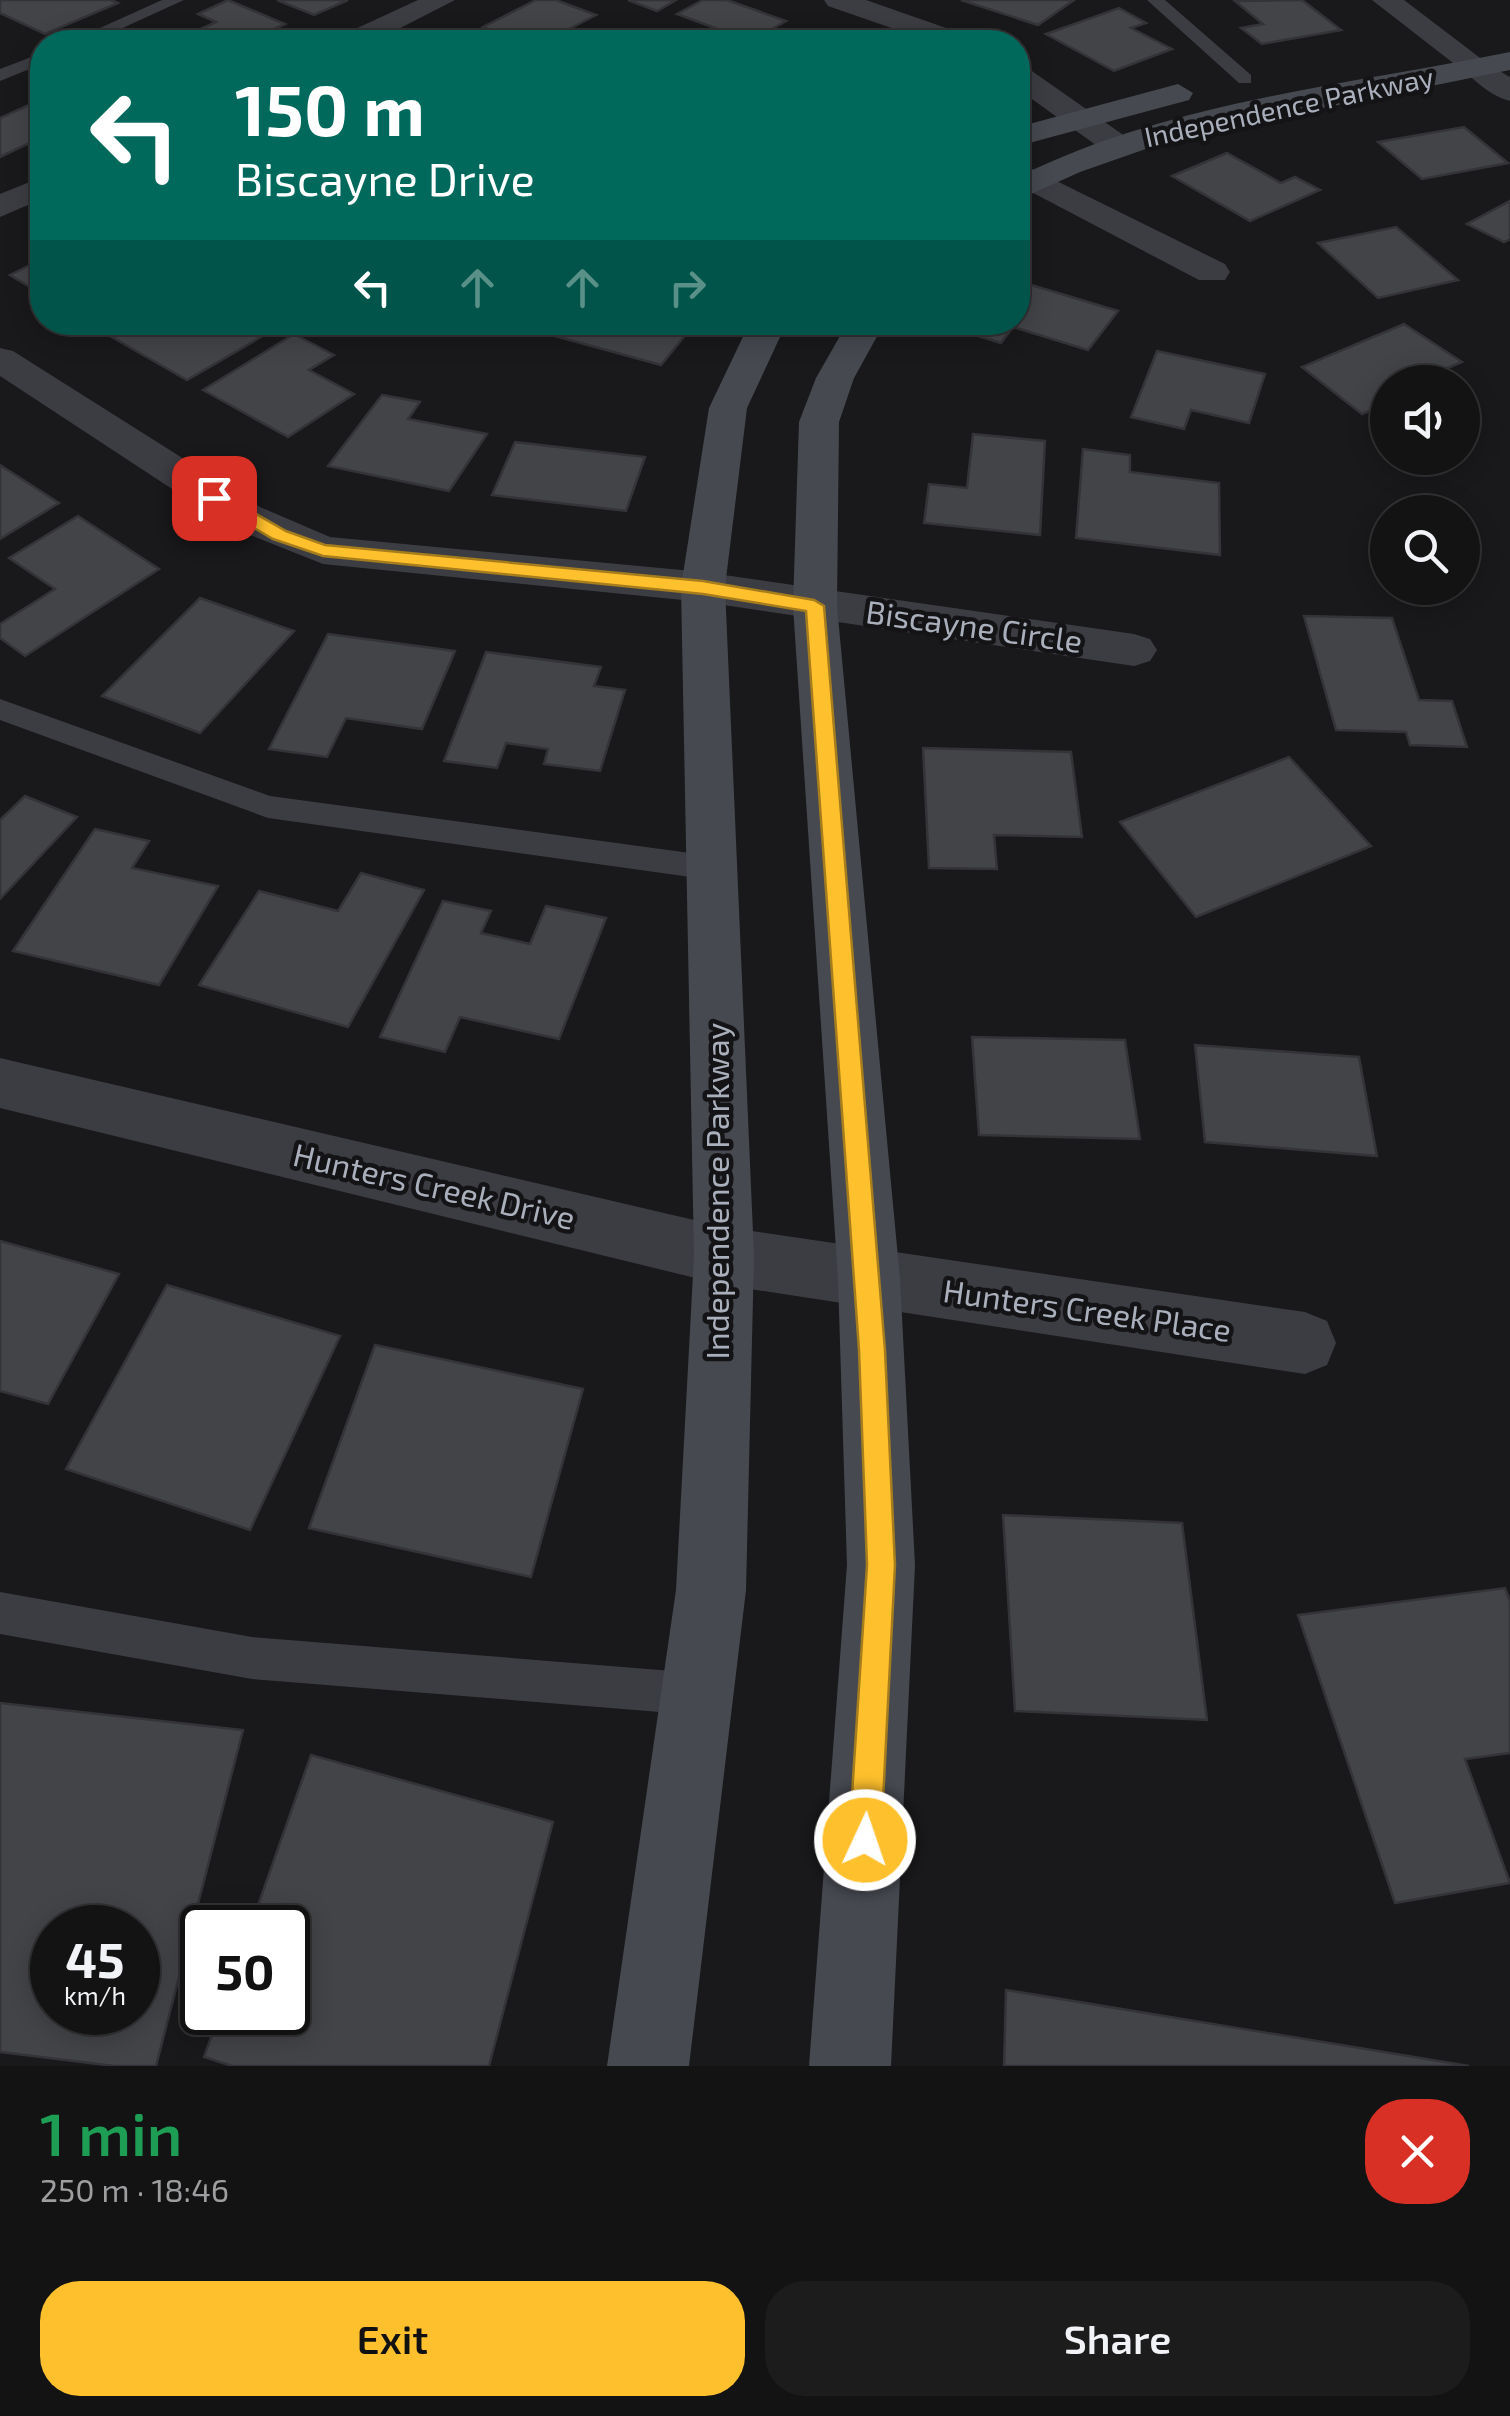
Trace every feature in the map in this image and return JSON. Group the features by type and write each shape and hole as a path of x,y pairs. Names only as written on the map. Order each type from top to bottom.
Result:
{"main road":[{"name":"Independence Parkway","path":"1408,51 1510,32"},
{"name":"Independence Parkway","path":"1030,177 1172,129 1510,62"},
{"name":"Independence Parkway","path":"1030,134 1080,116 1281,73"},
{"name":"Independence Parkway","path":"648,2066 711,1590 724,1256 703,588 728,408 763,335"},
{"path":"850,2066 881,1565 869,1279 814,606 819,422 835,378 860,335"}],"street":[{"path":"376,30 441,0"},
{"path":"838,0 924,30"},
{"path":"1386,0 1510,92"},
{"path":"1030,82 1118,146"},
{"path":"1030,183 1212,272"},
{"path":"0,207 30,193"},
{"name":"Biscayne Circle","path":"0,359 245,517 323,550 703,588 1134,650"},
{"name":"Hunters Creek Drive","path":"0,1083 724,1256 869,1279"},
{"name":"Hunters Creek Place","path":"869,1279 1306,1342"}],"lane":[{"path":"106,30 176,0"},
{"path":"1155,0 1245,79"},
{"path":"0,76 30,63"},
{"path":"0,709 268,807 712,868"},
{"path":"0,1613 252,1658 697,1694"}],"building":[{"path":"0,0 118,3 54,30 36,30 0,13"},
{"path":"228,0 285,24 272,30 198,30 216,22 198,14"},
{"path":"277,0 348,0 314,15"},
{"path":"536,0 556,0 596,15 568,30 483,27"},
{"path":"628,0 676,0 657,11"},
{"path":"703,0 727,0 786,21 770,30 720,30 677,14"},
{"path":"961,0 1074,0 1038,25"},
{"path":"1302,0 1341,30 1262,44 1241,28 1263,24 1235,1"},
{"path":"1119,8 1146,23 1131,28 1172,49 1114,71 1046,34"},
{"path":"30,104 30,143 0,157 0,118"},
{"path":"1464,127 1508,163 1422,179 1378,142"},
{"path":"1227,153 1281,183 1295,177 1320,190 1250,221 1172,176"},
{"path":"1510,201 1510,239 1504,242 1467,224"},
{"path":"1396,227 1458,280 1378,298 1318,243"},
{"path":"30,265 30,287 10,275"},
{"path":"1030,285 1118,311 1088,350 1030,332"},
{"path":"1404,324 1462,362 1370,365 1370,411 1362,414 1302,367"},
{"path":"112,335 264,335 187,380"},
{"path":"296,335 334,355 309,370 354,394 288,437 203,390"},
{"path":"556,335 685,335 661,365"},
{"path":"975,335 1007,335 1001,343"},
{"path":"1157,351 1265,374 1249,423 1191,410 1184,429 1131,417"},
{"path":"382,395 420,402 408,419 487,434 449,491 328,466"},
{"path":"973,434 1045,441 1040,535 924,523 929,484 967,488"},
{"path":"515,442 645,457 626,511 492,495"},
{"path":"1083,449 1130,455 1130,472 1219,483 1220,555 1076,538"},
{"path":"0,465 59,503 0,539"},
{"path":"78,516 159,569 25,656 0,638 0,624 55,589 9,558"},
{"path":"200,598 294,631 200,733 102,696"},
{"path":"1304,616 1392,618 1419,700 1452,701 1467,747 1410,745 1406,732 1336,730"},
{"path":"328,634 455,651 422,729 346,718 327,757 269,749"},
{"path":"486,652 601,667 594,686 625,690 600,771 544,764 548,749 506,743 497,768 444,761"},
{"path":"923,748 1071,752 1082,837 994,835 997,869 929,868"},
{"path":"1289,757 1371,846 1196,917 1120,822"},
{"path":"25,796 77,817 0,899 0,820"},
{"path":"95,829 149,841 132,868 218,886 159,985 13,951"},
{"path":"361,873 424,890 348,1027 199,985 259,891 338,911"},
{"path":"443,901 491,911 481,933 530,944 546,906 606,918 559,1039 460,1017 445,1052 380,1037"},
{"path":"972,1037 1125,1040 1140,1139 979,1135"},
{"path":"1195,1045 1359,1057 1377,1156 1205,1142"},
{"path":"0,1241 119,1274 48,1404 0,1391"},
{"path":"167,1285 340,1336 250,1530 66,1469"},
{"path":"375,1345 583,1389 531,1577 309,1528"},
{"path":"1003,1515 1182,1523 1207,1720 1015,1711"},
{"path":"1505,1588 1510,1601 1510,1753 1465,1759 1510,1883 1395,1903 1298,1615"},
{"path":"0,1703 243,1730 198,1905 180,1905 180,1973 156,2066 114,2066 0,2052"},
{"path":"311,1755 553,1822 489,2066 232,2066 204,2057 212,2035 310,2035 310,1905 258,1905"},
{"path":"1006,1990 1469,2066 1004,2066"}],"route":[{"path":"214,498 280,535 323,550 703,588 814,606 869,1279 881,1565 865,1840"}]}
